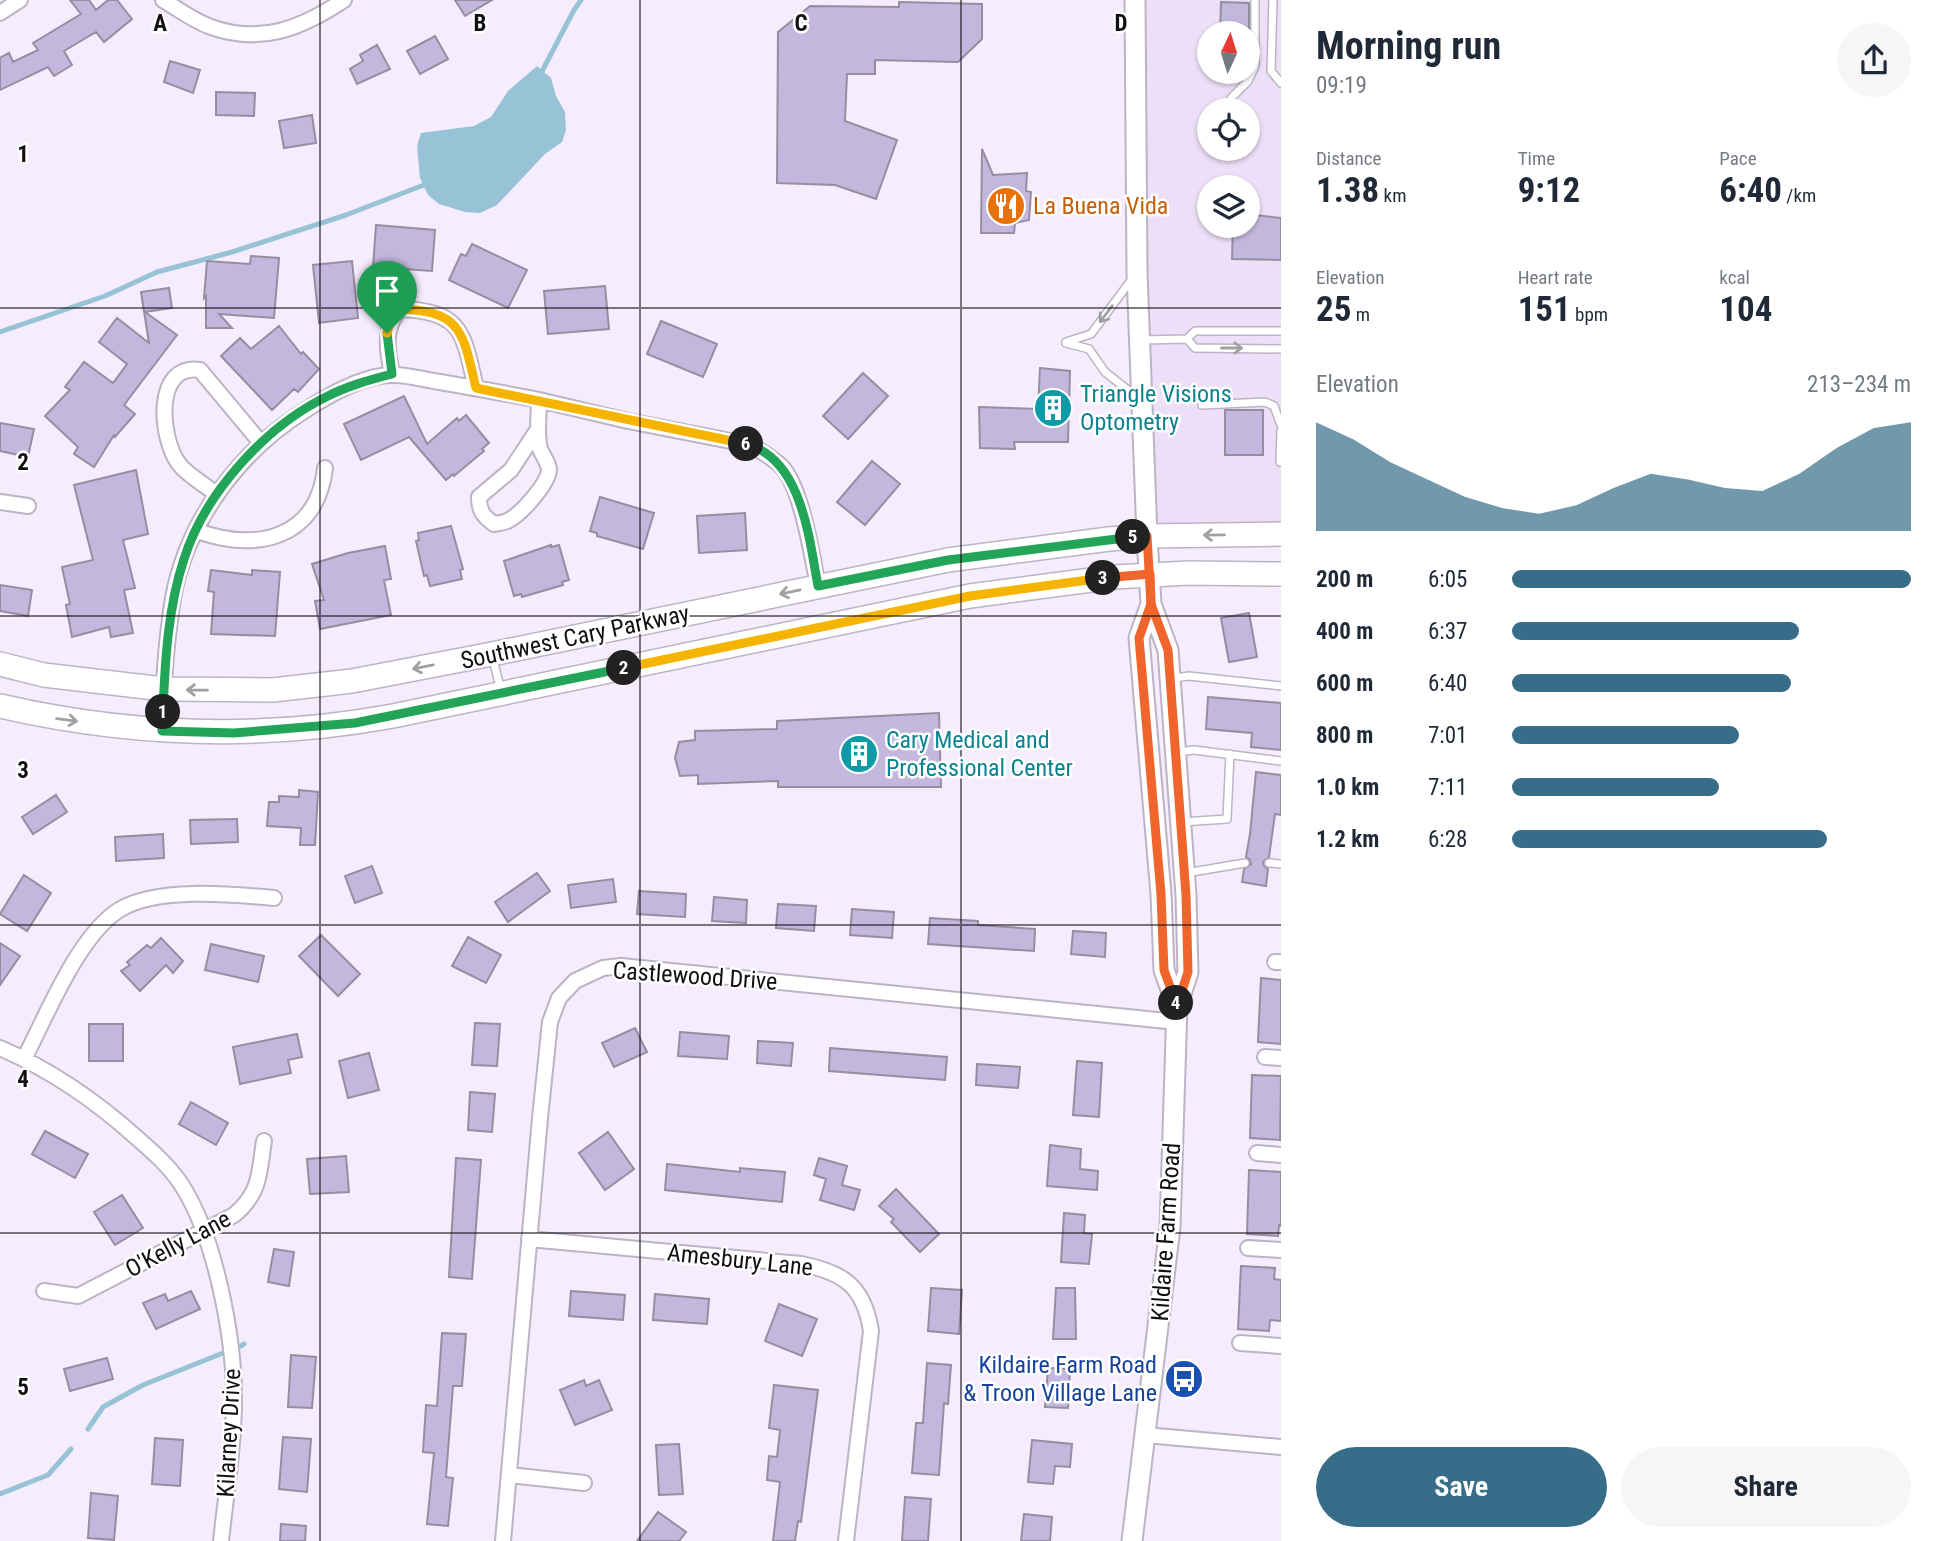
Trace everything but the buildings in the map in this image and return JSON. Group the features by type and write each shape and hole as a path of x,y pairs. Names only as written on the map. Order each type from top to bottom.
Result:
{"main road":[{"name":"Kildaire Farm Road","path":"1132,1541 1170,1227 1177,1014 1188,972 1185,873 1168,650 1151,604 1147,536 1137,273 1135,0"},
{"name":"Southwest Cary Parkway","path":"0,664 44,675 163,689 273,690 352,681 948,560 1069,543 1147,536 1281,534"},
{"name":"Southwest Cary Parkway","path":"0,706 49,717 162,731 234,733 319,727 355,723 970,596 1150,574 1281,574"},
{"name":"Kildaire Farm Road","path":"1151,604 1139,638 1161,894 1164,970 1177,1014"}],"street":[{"path":"0,13 20,0"},
{"path":"163,0 209,26 238,34 265,34 292,29 344,0"},
{"path":"392,374 387,333 391,319 400,309 416,309 438,314 463,335 476,388"},
{"path":"217,495 179,464 167,438 165,400 177,374 188,368 200,370 261,443"},
{"path":"162,731 163,689 174,597 185,556 217,495 241,462 285,423 325,397 360,382 392,374 539,400 751,445 781,466 788,475 797,494 818,586"},
{"path":"538,429 511,470 479,497 479,508 494,524 507,522 519,513 549,471 540,448 539,400"},
{"path":"197,531 229,538 253,539 290,532 314,504 323,486 325,468"},
{"path":"0,502 27,506"},
{"path":"24,1059 76,959 89,940 120,910 138,902 185,895 231,894 274,898"},
{"name":"Castlewood Drive","path":"503,1541 550,1022 566,990 575,981 603,968 621,966 1177,1014"},
{"name":"Kilarney Drive","path":"0,1048 58,1077 94,1101 166,1164 189,1198 217,1276 233,1359 234,1399 221,1541"},
{"path":"1265,1057 1281,1058"},
{"name":"O'Kelly Lane","path":"44,1291 78,1296 234,1215 248,1202 257,1188 264,1141"},
{"path":"1257,1153 1281,1154"},
{"name":"Amesbury Lane","path":"529,1239 801,1264 834,1273 849,1282 866,1304 871,1331 846,1541"},
{"path":"1248,1248 1281,1251"},
{"path":"1240,1343 1281,1346"},
{"path":"1145,1434 1281,1447"},
{"path":"509,1475 584,1483"}],"lane":[{"path":"1231,98 1248,81 1255,66 1255,0"},
{"path":"1273,0 1271,71 1281,83"},
{"path":"1137,273 1091,334 1066,342 1089,349 1105,372 1143,402"},
{"path":"1140,340 1187,339 1195,331 1281,331"},
{"path":"1187,339 1195,348 1281,349"},
{"path":"1202,405 1265,402 1275,406 1281,425"},
{"path":"1280,462 1281,431"},
{"path":"492,654 501,693"},
{"path":"1169,678 1189,676 1281,685"},
{"path":"1176,752 1194,750 1281,761"},
{"path":"1181,822 1227,819 1230,754"},
{"path":"1185,873 1245,863"},
{"path":"1269,863 1281,864"}],"shaded area":[{"path":"1136,0 1281,0 1281,534 1147,536"}],"water":[{"path":"537,66 551,78 556,96 565,112 566,130 562,142 545,154 497,205 480,213 465,212 439,204 428,195 420,178 417,146 421,133 474,126 491,117 508,91"}],"waterway":[{"path":"539,77 581,0"},
{"path":"0,332 105,296 157,272 232,252 346,215 429,183"},
{"path":"88,1429 103,1407 143,1385 223,1353"},
{"path":"0,1494 48,1475 71,1449"}],"place":[{"name":"La Buena Vida","path":"1006,206"},
{"name":"Triangle Visions Optometry","path":"1053,408"},
{"name":"Cary Medical and Professional Center","path":"859,754"},
{"name":"Kildaire Farm Road & Troon Village Lane","path":"1184,1379"}],"route":[{"path":"387,333 391,319 400,309 438,314 463,335 476,388 751,445 781,466 788,475 797,494 818,586 948,560 1110,538 1147,536 1150,574 1151,604 1139,638 1161,894 1164,970 1177,1006 1188,972 1186,895 1168,650 1151,604 1150,574 970,596 355,723 234,733 162,731 163,689 174,597 185,556 202,519 241,462 285,423 325,397 360,382 392,374 387,333"}]}
